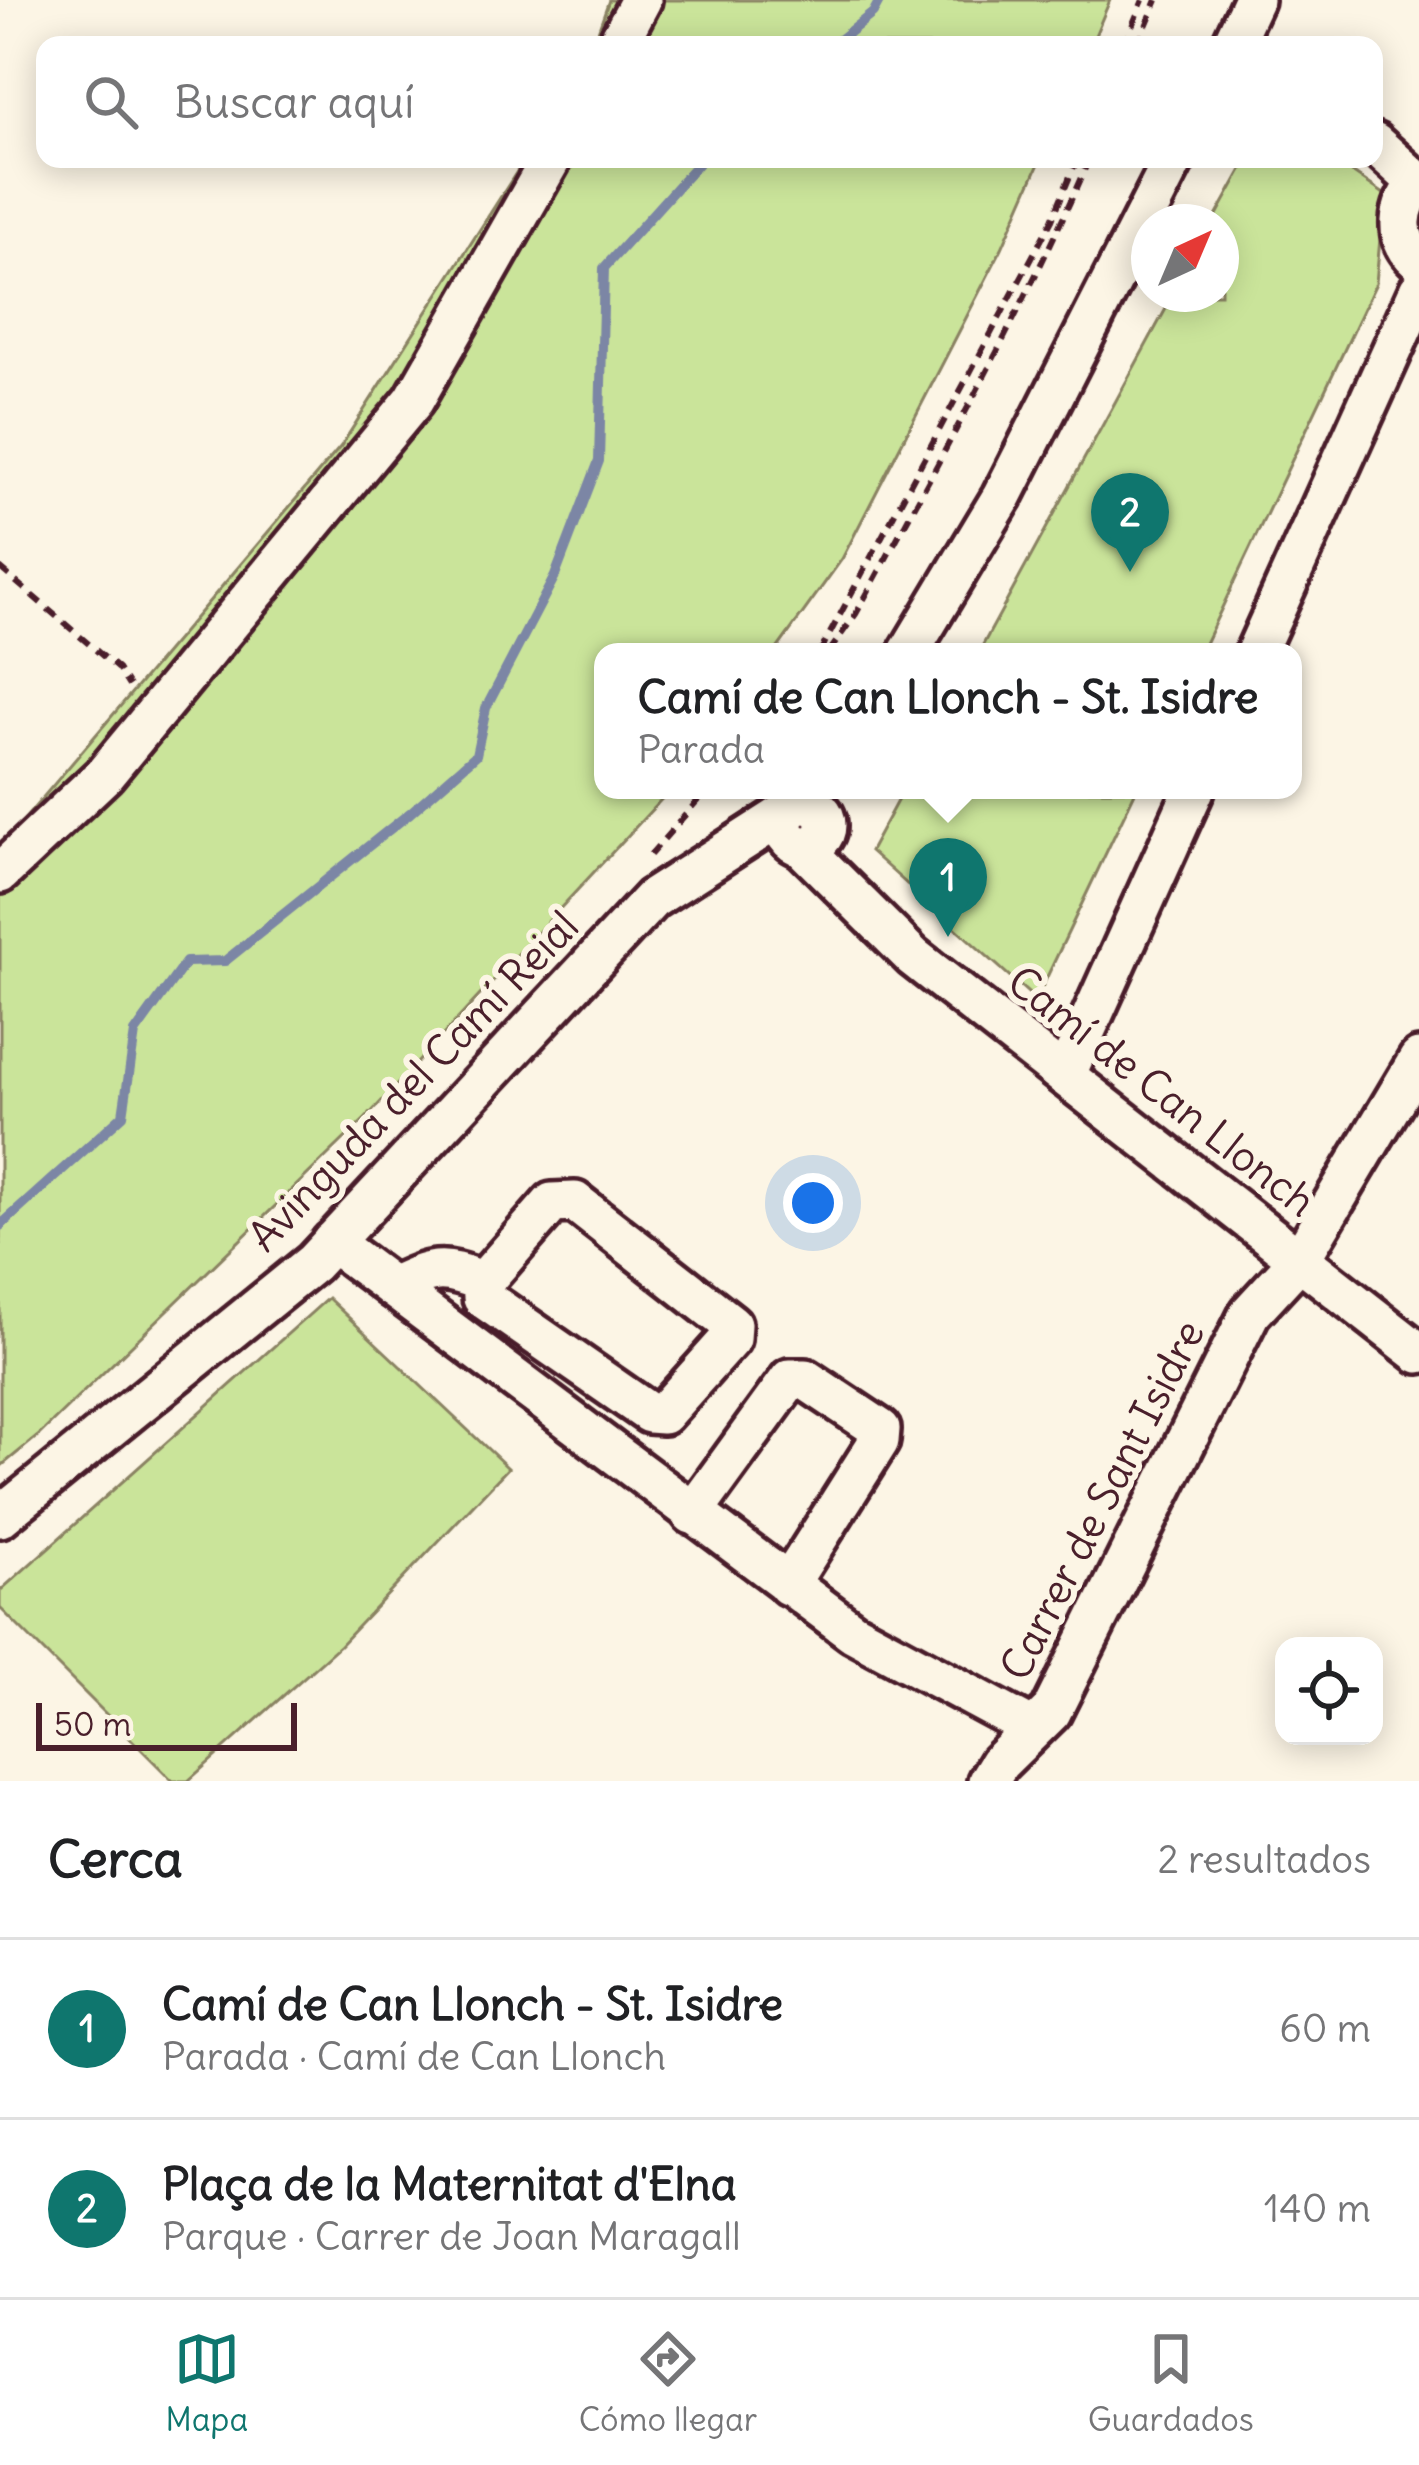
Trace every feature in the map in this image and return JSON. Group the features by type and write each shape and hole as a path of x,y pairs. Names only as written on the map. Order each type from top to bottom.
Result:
{"street":[{"path":"621,36 641,0"},
{"path":"1383,151 1418,182 1404,201 1400,219 1402,238 1419,261"},
{"path":"0,873 105,774 414,400 546,168"},
{"path":"914,643 1002,497 1169,168"},
{"path":"1260,643 1419,291"},
{"path":"1065,1076 1190,799"},
{"name":"Camí de Can Llonch","path":"808,814 913,957 1419,1353"},
{"name":"Avinguda del Camí Reial","path":"0,1517 313,1263 652,899 808,814"},
{"name":"Carrer de Sant Isidre","path":"988,1781 999,1763 1051,1712 1250,1313 1300,1259 1419,1059"},
{"path":"575,1202 730,1324 730,1340 663,1414 649,1412 483,1298 483,1282 552,1203 575,1202"},
{"path":"332,1242 853,1632 1034,1729"},
{"path":"392,1287 431,1269 448,1269 483,1282"},
{"path":"692,1514 790,1379 805,1379 880,1429 879,1441 788,1585"}],"path":[{"path":"1128,36 1143,0"},
{"path":"1142,36 1157,0"},
{"path":"830,643 1052,220 1073,168"},
{"path":"832,643 856,614 995,354 1085,168"},
{"path":"0,568 118,669 150,719"},
{"path":"639,868 699,799"}],"green space":[{"path":"609,0 1110,0 1095,36 596,36"},
{"path":"519,168 1037,168 1002,248 842,559 781,643 594,643 594,799 662,799 366,1118 38,1436 0,1467 0,848 341,446"},
{"path":"1243,168 1346,168 1384,194 1376,283 1205,643 984,643 1164,312 1239,312 1239,204 1223,204"},
{"path":"898,799 1132,799 1036,1000 870,851"},
{"path":"328,1298 508,1468 340,1645 188,1781 173,1781 0,1608 0,1591"}],"waterway":[{"path":"844,36 873,13 880,0"},
{"path":"0,1226 123,1115 135,1033 186,962 225,961 476,755 486,708 555,576 599,461 604,268 694,168"}],"place":[{"name":"Plaça de la Maternitat d'Elna","path":"1130,572"},
{"name":"Camí de Can Llonch - St. Isidre","path":"948,937"}]}
